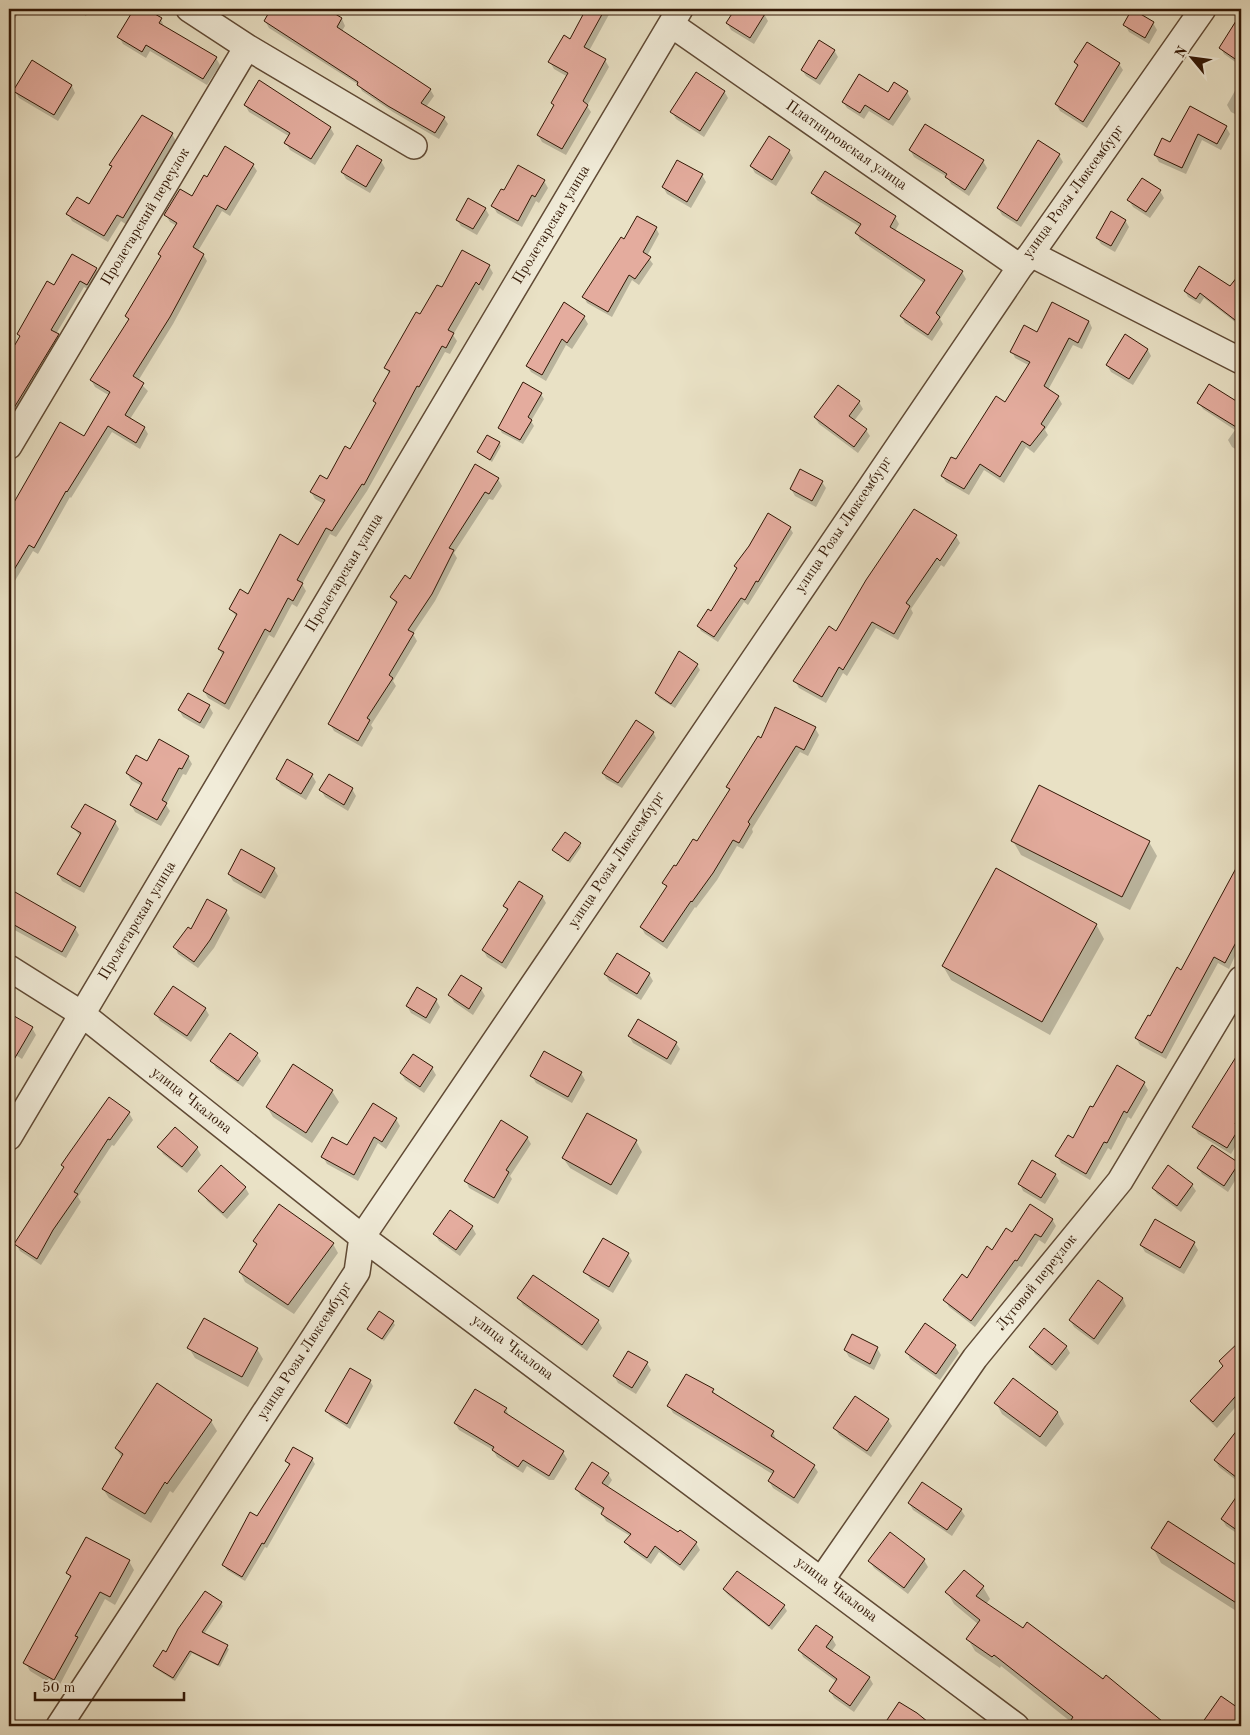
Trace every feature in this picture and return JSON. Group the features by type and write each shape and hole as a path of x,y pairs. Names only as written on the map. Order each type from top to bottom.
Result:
{"street":[{"path":"189,9 247,47 414,146"},
{"name":"улица Розы Люксембург","path":"59,1726 357,1272 362,1236 1025,261 1203,9"},
{"name":"Платнировская улица","path":"676,17 1025,261 1241,361"},
{"name":"Пролетарская улица","path":"9,1137 676,17"},
{"name":"Пролетарский переулок","path":"9,446 247,47"},
{"name":"улица Чкалова","path":"9,968 82,1014 362,1236 1016,1726"},
{"name":"Луговой переулок","path":"822,1579 975,1358 1120,1181 1241,979"}],"building":[{"path":"134,9 146,9 162,18 159,23 217,57 203,79 146,45 142,52 117,37"},
{"path":"271,9 327,9 342,18 337,27 431,89 421,103 445,117 435,133 388,106 357,85 358,82 264,21"},
{"path":"586,9 605,9 584,47 606,59 583,101 588,105 562,149 537,135 554,105 551,103 568,73 548,62 564,35 570,39"},
{"path":"735,9 768,9 750,38 726,23"},
{"path":"1132,9 1154,22 1145,38 1123,25"},
{"path":"1241,13 1241,63 1219,48"},
{"path":"819,40 835,50 816,79 801,70"},
{"path":"1087,42 1120,63 1083,122 1055,104 1078,65 1074,62"},
{"path":"32,60 72,85 54,115 13,91"},
{"path":"696,72 725,91 700,131 670,112"},
{"path":"859,74 888,92 894,82 908,91 889,120 865,105 860,113 842,102"},
{"path":"259,80 331,127 311,159 284,143 290,133 244,105"},
{"path":"1190,106 1227,126 1217,144 1198,134 1182,168 1154,155 1162,138 1170,142"},
{"path":"142,115 173,133 123,218 117,215 104,236 66,214 77,197 89,204 112,166 109,165"},
{"path":"925,124 984,160 965,190 945,177 947,174 909,150"},
{"path":"769,136 790,150 772,180 750,166"},
{"path":"1038,140 1060,154 1017,221 997,208"},
{"path":"357,145 382,160 366,187 341,172"},
{"path":"225,146 254,164 226,210 217,205 193,247 204,254 170,317 133,376 144,383 125,415 145,427 136,443 108,426 66,491 34,548 29,545 9,578 9,511 60,422 84,436 110,392 90,380 129,319 125,316 161,256 158,254 177,223 164,215 180,189 192,196 204,175 207,177"},
{"path":"677,160 703,174 687,202 662,187"},
{"path":"518,165 545,180 535,197 532,195 518,221 491,206 501,189 504,190"},
{"path":"825,171 896,216 890,227 963,271 936,313 940,317 928,335 900,316 925,280 855,233 861,224 811,193"},
{"path":"1142,178 1161,190 1146,212 1127,200"},
{"path":"468,198 486,208 473,229 456,220"},
{"path":"1111,211 1126,220 1111,246 1096,238"},
{"path":"637,216 657,227 643,252 651,257 635,279 629,275 608,312 582,297 621,237 624,239"},
{"path":"462,250 490,265 479,285 476,282 448,330 454,333 446,348 442,346 419,387 417,386 364,485 362,484 332,531 326,528 297,580 303,583 293,601 288,598 270,632 265,629 225,704 203,691 224,652 218,649 237,614 229,609 240,589 248,594 280,534 298,545 325,500 310,492 320,475 327,479 345,446 350,449 376,403 373,401 390,371 384,368 416,312 420,314 437,285 442,287"},
{"path":"72,254 97,268 87,285 80,281 51,330 59,334 9,416 9,355 20,336 17,334 47,281 54,285"},
{"path":"1199,266 1230,286 1241,272 1241,312 1235,320 1200,293 1196,299 1184,291"},
{"path":"564,302 585,316 567,343 562,339 542,375 526,366"},
{"path":"1052,302 1089,321 1078,343 1069,338 1044,386 1059,396 1041,424 1045,427 1030,446 1022,441 1000,477 980,464 964,489 941,476 951,457 956,459 996,396 1005,402 1030,362 1010,352 1024,325 1037,332"},
{"path":"1125,334 1148,349 1129,379 1106,365"},
{"path":"523,382 542,393 528,417 532,420 520,440 498,428"},
{"path":"1209,384 1241,404 1241,430 1197,403"},
{"path":"838,385 860,401 849,416 867,429 854,447 814,417"},
{"path":"487,435 500,442 490,460 477,452"},
{"path":"475,464 499,478 489,494 485,492 449,548 454,550 432,594 408,630 414,633 389,675 393,678 367,718 370,720 358,741 328,724 397,602 390,597 405,575 410,579"},
{"path":"800,469 823,481 812,501 790,489"},
{"path":"914,509 957,535 940,561 937,558 906,603 910,606 894,634 872,622 843,670 839,667 822,697 793,681 829,626 836,631 866,580"},
{"path":"768,513 791,527 758,582 756,581 745,600 741,598 714,637 697,626 708,609 711,611 737,568 734,566 749,546"},
{"path":"679,651 698,664 671,704 655,693"},
{"path":"188,693 210,705 200,723 178,710"},
{"path":"775,707 816,727 804,750 796,746 748,822 750,824 739,843 733,840 713,873 663,942 640,927 667,886 662,883 674,865 676,866 693,839 697,841 730,789 726,787 758,736 761,738"},
{"path":"636,720 654,732 618,783 602,773"},
{"path":"159,739 189,756 182,769 179,768 162,800 167,803 157,820 130,805 142,783 126,773 136,755 147,761"},
{"path":"287,759 313,774 301,794 276,779"},
{"path":"329,774 353,788 344,805 319,790"},
{"path":"1039,785 1150,841 1122,897 1011,841"},
{"path":"85,804 116,821 80,887 57,874 81,833 71,827"},
{"path":"565,832 581,843 568,861 552,850"},
{"path":"241,849 275,868 261,893 228,874"},
{"path":"1241,859 1241,933 1225,963 1214,957 1162,1053 1135,1038 1148,1015 1150,1016 1177,967 1181,970"},
{"path":"996,868 1097,924 1042,1022 942,966"},
{"path":"519,881 543,896 502,963 482,950 508,909 503,906"},
{"path":"15,892 76,927 62,952 9,922 9,904"},
{"path":"207,899 227,910 210,940 194,962 173,947 188,927 191,929"},
{"path":"617,953 650,973 637,994 604,974"},
{"path":"461,975 482,988 469,1009 448,995"},
{"path":"173,986 206,1008 187,1036 154,1014"},
{"path":"417,987 437,999 426,1018 406,1006"},
{"path":"9,1013 33,1027 9,1068"},
{"path":"638,1019 677,1042 667,1059 628,1036"},
{"path":"230,1033 258,1053 238,1081 210,1061"},
{"path":"1241,1049 1241,1115 1235,1124 1240,1127 1227,1148 1192,1127"},
{"path":"544,1051 582,1072 568,1097 530,1076"},
{"path":"413,1054 433,1067 420,1087 400,1073"},
{"path":"293,1064 333,1090 306,1133 266,1107"},
{"path":"1117,1065 1145,1082 1127,1113 1124,1111 1107,1143 1104,1142 1086,1174 1055,1156 1068,1135 1073,1138 1090,1106 1093,1107"},
{"path":"109,1097 130,1112 110,1140 108,1139 74,1192 78,1194 53,1230 37,1259 14,1244 64,1167 61,1165"},
{"path":"373,1103 397,1118 382,1142 374,1137 354,1175 321,1157 332,1137 347,1145"},
{"path":"587,1113 637,1140 611,1185 562,1158"},
{"path":"501,1120 528,1137 506,1170 509,1172 494,1198 464,1181"},
{"path":"175,1127 198,1147 182,1167 157,1147"},
{"path":"1212,1145 1239,1163 1224,1186 1197,1168"},
{"path":"1032,1160 1056,1174 1041,1198 1018,1184"},
{"path":"221,1165 246,1187 223,1213 198,1191"},
{"path":"1168,1165 1193,1184 1177,1206 1152,1188"},
{"path":"279,1204 334,1243 288,1305 239,1272 257,1244 253,1241"},
{"path":"1030,1204 1053,1219 1041,1237 1035,1234 971,1321 943,1300 962,1274 967,1278 987,1246 992,1250 1006,1228 1012,1232"},
{"path":"450,1210 473,1226 456,1250 433,1234"},
{"path":"1155,1219 1195,1242 1180,1268 1140,1245"},
{"path":"603,1238 629,1253 609,1287 583,1272"},
{"path":"533,1275 599,1320 582,1345 517,1298"},
{"path":"1098,1280 1123,1298 1094,1339 1069,1320"},
{"path":"379,1311 394,1321 382,1339 367,1329"},
{"path":"204,1318 258,1348 242,1377 187,1348"},
{"path":"925,1323 956,1345 936,1374 905,1352"},
{"path":"1044,1328 1067,1346 1052,1365 1029,1347"},
{"path":"852,1334 878,1347 870,1364 844,1350"},
{"path":"1241,1340 1241,1390 1213,1422 1190,1401 1223,1366 1219,1361"},
{"path":"628,1351 648,1362 632,1388 613,1376"},
{"path":"350,1368 371,1380 347,1424 325,1411"},
{"path":"686,1374 714,1389 712,1392 774,1431 771,1436 815,1465 794,1498 768,1481 774,1471 667,1406"},
{"path":"1013,1378 1058,1412 1040,1437 994,1403"},
{"path":"157,1383 212,1420 167,1484 165,1482 145,1514 102,1489 123,1454 115,1448"},
{"path":"475,1389 507,1408 504,1412 564,1451 549,1476 523,1460 518,1467 492,1450 494,1447 454,1423"},
{"path":"855,1396 889,1419 867,1451 833,1428"},
{"path":"1241,1425 1241,1481 1214,1460"},
{"path":"293,1447 313,1458 264,1544 262,1543 242,1577 222,1565 250,1512 257,1516 290,1464 285,1461"},
{"path":"592,1462 609,1473 602,1483 678,1532 680,1530 697,1542 680,1565 655,1546 647,1558 624,1542 631,1534 601,1514 604,1508 575,1489"},
{"path":"922,1482 962,1509 947,1530 908,1503"},
{"path":"1241,1490 1241,1533 1221,1519"},
{"path":"1168,1521 1241,1568 1241,1606 1151,1548"},
{"path":"890,1532 925,1559 904,1588 868,1561"},
{"path":"86,1537 130,1560 110,1597 100,1592 75,1636 78,1637 54,1680 23,1663 71,1576 66,1573"},
{"path":"964,1570 984,1586 976,1596 1023,1628 1027,1622 1103,1679 1106,1675 1168,1726 1079,1726 1071,1720 1073,1717 994,1655 992,1657 966,1639 980,1620 945,1592"},
{"path":"737,1571 785,1605 769,1626 723,1589"},
{"path":"205,1591 222,1602 202,1632 228,1645 218,1665 190,1651 173,1678 153,1666 163,1650 166,1652 178,1629"},
{"path":"816,1625 833,1637 826,1647 870,1677 850,1706 829,1691 837,1679 798,1650"},
{"path":"1221,1696 1241,1710 1241,1726 1200,1726"},
{"path":"899,1702 917,1713 933,1726 883,1726"}]}
